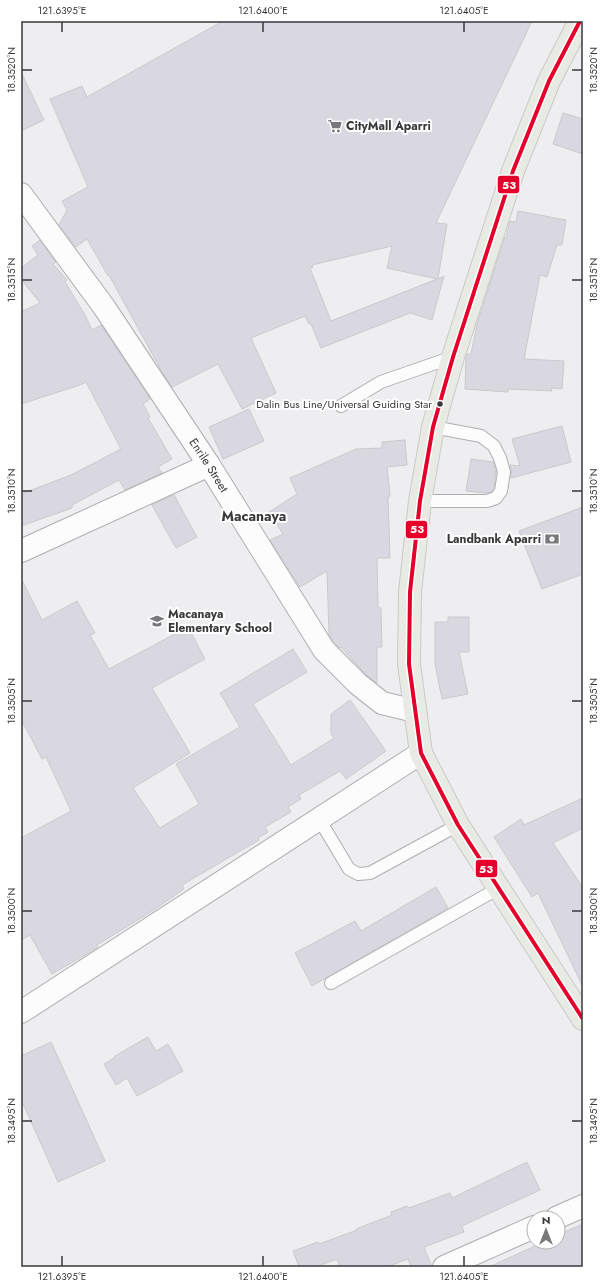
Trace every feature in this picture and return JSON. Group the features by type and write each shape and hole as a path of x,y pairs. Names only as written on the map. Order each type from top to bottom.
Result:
{"main road":[{"path":"580,21 549,81 513,171 453,357 433,427 420,501 410,592 409,664 421,753 458,825 583,1019"}],"street":[{"name":"Enrile Street","path":"21,194 104,307 209,465 324,650 358,684 382,703 415,711"},
{"path":"21,551 209,465"},
{"path":"21,1012 421,753"},
{"path":"566,1214 583,1206"},
{"path":"444,1267 526,1231"}],"lane":[{"path":"341,406 381,382 453,357"},
{"path":"420,501 487,501 496,498 501,492 504,472 500,458 494,446 481,436 433,427"},
{"path":"319,819 349,869 358,874 370,873 458,825"},
{"path":"331,983 499,888"}],"building":[{"path":"223,21 532,21 436,223 447,224 438,279 444,276 432,320 410,313 321,348 311,324 309,324 305,316 251,338 276,393 242,409 218,364 172,387 87,239 76,247 59,225 67,210 62,201 88,187 50,99 82,86 87,97","holes":["392,246 387,268 437,279 331,321 310,268 313,267 312,265"]},
{"path":"21,72 44,120 21,131"},
{"path":"563,113 583,119 583,154 553,144"},
{"path":"518,211 566,220 562,245 557,245 547,277 540,275 524,359 564,361 562,389 551,388 552,391 508,389 508,392 465,389 466,357 467,354 471,354 477,324 505,237 506,238 510,221 516,222"},
{"path":"40,240 56,262 53,264 67,280 65,282 85,315 92,330 101,325 150,399 143,404 150,417 148,418 172,459 158,467 162,473 125,490 119,480 72,505 72,508 21,526 21,494 71,475 121,449 86,382 21,404 21,312 40,303 21,279 21,268 38,255 32,246"},
{"path":"249,409 264,441 223,459 209,427"},
{"path":"562,426 571,462 511,478 510,465 520,466 512,439"},
{"path":"405,440 407,465 387,467 390,496 388,497 390,558 377,558 378,608 381,608 382,647 377,647 377,683 366,675 341,647 339,648 329,634 327,571 300,587 270,540 283,534 269,512 297,494 290,478 356,449 382,448 382,442"},
{"path":"471,459 493,462 496,472 494,488 491,492 466,491"},
{"path":"174,495 197,537 176,548 152,505"},
{"path":"583,507 583,574 542,589 519,531"},
{"path":"21,578 42,620 77,601 95,633 90,635 109,669 188,627 205,659 152,688 190,753 133,788 160,828 199,804 176,764 240,727 220,693 293,649 307,672 253,704 291,765 334,738 331,734 331,714 350,700 386,751 346,779 340,771 299,795 301,799 288,807 291,812 265,827 268,832 258,838 259,840 182,885 184,889 154,910 97,945 98,947 52,974 30,935 21,940 21,838 71,811 46,757 42,759 21,719"},
{"path":"448,617 469,617 469,652 459,652 468,694 442,699 435,664 435,622 448,622"},
{"path":"583,798 583,828 553,843 583,888 583,987 538,893 532,897 494,837 521,819 524,825"},
{"path":"436,887 448,908 312,986 295,953 355,921 361,931"},
{"path":"148,1037 156,1051 168,1044 183,1071 137,1096 127,1078 116,1085 104,1064"},
{"path":"51,1042 105,1161 58,1182 21,1099 21,1056"},
{"path":"527,1162 540,1190 462,1226 464,1232 424,1247 432,1267 411,1267 408,1259 387,1267 340,1267 337,1259 315,1267 299,1267 293,1251 318,1242 319,1244 357,1230 356,1229 392,1215 391,1212 407,1206 409,1208 450,1193 452,1198"},
{"path":"583,1224 583,1267 489,1267 526,1250 566,1250 566,1231"}],"transit line":[{"name":"53","path":"580,21 549,81 513,171 453,357 433,427 420,501 410,592 409,664 421,753 458,825 583,1019"}],"place":[{"name":"CityMall Aparri","path":"335,126"},
{"name":"Dalin Bus Line/Universal Guiding Star","path":"440,404"},
{"name":"Landbank Aparri","path":"552,539"},
{"name":"Macanaya Elementary School","path":"157,621"}],"district":[{"name":"Macanaya","path":"254,516"}]}
